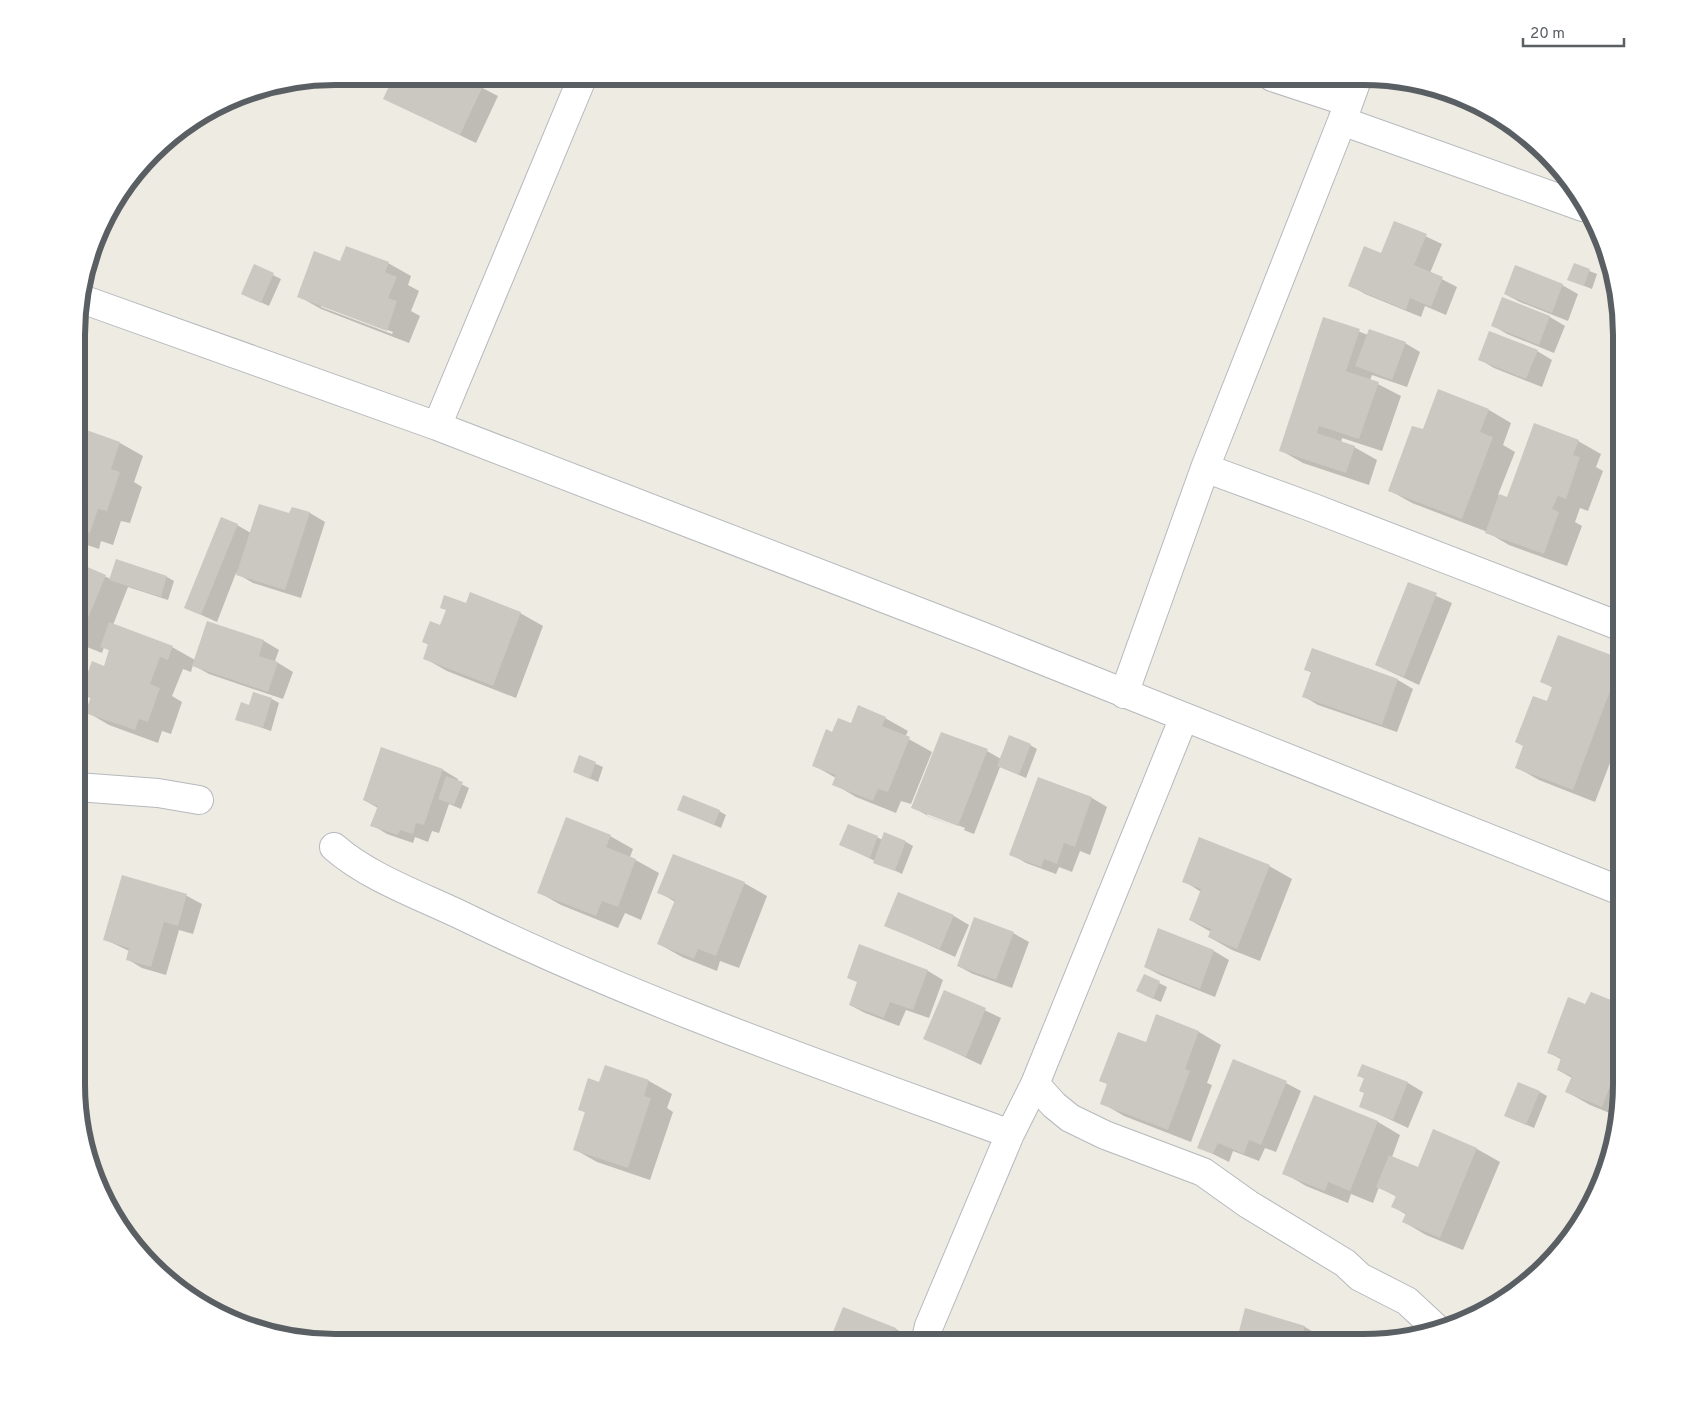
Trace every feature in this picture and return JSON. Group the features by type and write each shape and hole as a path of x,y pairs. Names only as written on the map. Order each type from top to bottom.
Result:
{"street":[{"path":"437,426 579,85"},
{"path":"1289,85 1345,112 1576,204"},
{"path":"1124,694 1205,468 1355,85"},
{"path":"87,301 437,426 1184,717 1613,888"},
{"path":"1205,468 1312,507 1613,624"},
{"path":"927,1334 1010,1134 1035,1084 1184,717"},
{"path":"85,788 158,793 199,800"},
{"path":"334,847 364,869 519,943 740,1035 1010,1134"},
{"path":"1035,1084 1054,1105 1070,1118 1105,1135 1203,1172 1248,1204 1345,1263 1360,1277 1407,1301 1432,1324"}],"building":[{"path":"390,85 483,86 460,135 383,99"},
{"path":"1394,221 1427,234 1414,265 1443,277 1431,307 1410,298 1406,310 1348,286 1364,246 1381,253"},
{"path":"346,246 389,262 385,272 397,277 388,298 397,301 387,331 297,297 314,251 340,261"},
{"path":"1574,263 1590,269 1584,286 1567,280"},
{"path":"254,264 274,273 261,303 241,294"},
{"path":"1515,265 1563,284 1552,313 1504,294"},
{"path":"1502,297 1550,316 1539,345 1491,326"},
{"path":"1323,317 1360,329 1346,371 1379,382 1359,439 1319,426 1317,433 1355,446 1346,473 1279,451"},
{"path":"1369,329 1406,342 1392,380 1355,366"},
{"path":"1489,331 1538,350 1526,379 1478,360"},
{"path":"1438,389 1489,409 1480,432 1493,437 1462,519 1388,491 1412,426 1423,429"},
{"path":"1534,423 1579,440 1573,455 1580,457 1566,499 1558,496 1552,509 1559,512 1544,554 1485,533 1499,494 1507,497"},
{"path":"85,430 120,442 111,469 120,472 107,511 98,509 90,533 85,531"},
{"path":"259,504 289,513 292,507 310,512 285,590 236,575"},
{"path":"221,517 238,524 201,615 184,608"},
{"path":"116,559 167,576 161,597 109,580"},
{"path":"85,566 106,575 85,625"},
{"path":"1408,582 1437,593 1404,677 1375,665"},
{"path":"470,592 521,612 493,686 423,659 428,644 422,642 430,621 440,625 446,610 440,608 444,595 466,603"},
{"path":"207,621 264,640 259,656 278,662 268,692 192,666"},
{"path":"109,622 173,646 168,660 160,657 150,684 160,688 148,722 139,719 135,730 85,713 91,697 85,695 85,680 92,661 104,666 109,650 100,647"},
{"path":"1558,635 1613,656 1613,683 1573,790 1515,768 1523,746 1515,742 1533,696 1547,701 1552,687 1540,682"},
{"path":"1312,648 1398,679 1382,725 1302,697 1311,672 1304,670"},
{"path":"253,692 272,698 263,728 235,720 241,702 249,705"},
{"path":"858,705 886,717 882,726 910,737 888,792 878,789 873,801 832,785 836,775 812,766 826,729 832,732 838,718 851,723"},
{"path":"941,732 988,749 958,826 911,808"},
{"path":"1009,735 1031,744 1019,775 997,766"},
{"path":"381,747 443,769 424,825 416,823 413,834 400,830 398,835 370,826 378,806 363,800"},
{"path":"579,755 596,762 590,779 573,772"},
{"path":"446,776 463,782 454,805 438,799"},
{"path":"1038,777 1092,797 1075,847 1064,843 1057,864 1044,859 1041,867 1009,855"},
{"path":"683,795 720,810 714,825 677,810"},
{"path":"566,817 611,835 606,847 636,859 618,907 602,901 596,916 537,893"},
{"path":"848,824 878,836 870,858 839,845"},
{"path":"884,832 906,841 895,871 873,863"},
{"path":"1199,837 1270,865 1237,949 1208,937 1211,929 1189,920 1201,889 1182,882"},
{"path":"673,854 745,882 716,956 698,949 694,959 657,944 675,900 657,893"},
{"path":"122,875 187,894 178,926 164,922 151,967 126,960 129,948 103,940"},
{"path":"898,892 954,915 940,949 884,926"},
{"path":"974,917 1014,932 996,980 957,966"},
{"path":"1158,928 1214,950 1200,989 1144,967"},
{"path":"859,944 928,970 913,1010 890,1002 884,1018 849,1005 857,982 847,978"},
{"path":"1144,974 1160,981 1153,999 1136,991"},
{"path":"944,990 986,1008 966,1057 923,1039"},
{"path":"1591,992 1613,1001 1613,1081 1602,1107 1565,1092 1572,1076 1557,1070 1561,1058 1547,1053 1568,997 1585,1004"},
{"path":"1156,1014 1199,1031 1185,1069 1190,1071 1168,1130 1100,1104 1107,1084 1099,1081 1118,1032 1146,1042"},
{"path":"1233,1059 1287,1081 1261,1145 1249,1140 1244,1154 1218,1143 1213,1154 1197,1148"},
{"path":"1362,1064 1408,1082 1393,1120 1359,1107 1364,1093 1359,1091 1364,1078 1357,1076"},
{"path":"605,1065 649,1080 644,1096 651,1098 628,1168 573,1150 585,1112 578,1110 588,1078 599,1082"},
{"path":"1518,1082 1540,1091 1526,1125 1504,1116"},
{"path":"1314,1095 1378,1121 1350,1191 1328,1182 1325,1191 1282,1174"},
{"path":"1433,1129 1477,1148 1440,1238 1402,1222 1406,1213 1391,1207 1396,1196 1376,1187 1389,1155 1418,1167"},
{"path":"843,1307 896,1328 894,1334 832,1334"},
{"path":"1245,1308 1305,1326 1303,1334 1238,1334"}]}
